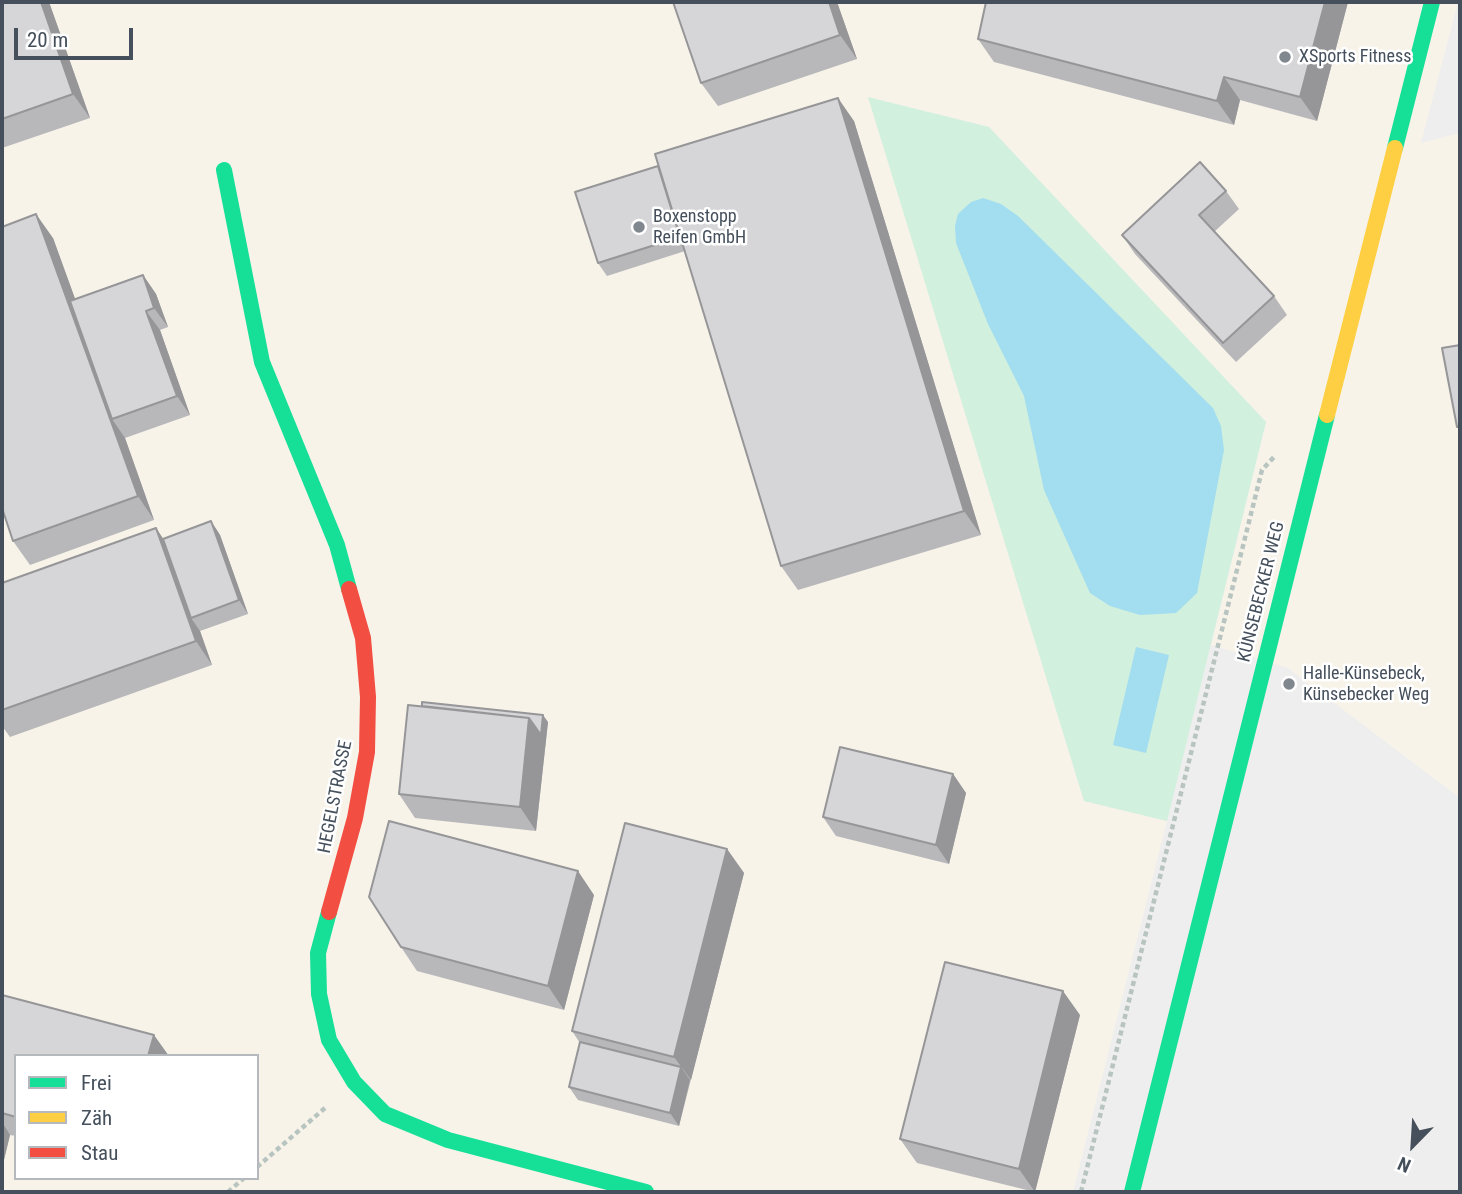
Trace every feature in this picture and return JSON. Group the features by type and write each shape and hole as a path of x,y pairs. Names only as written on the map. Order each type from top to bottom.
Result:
{"street":[{"name":"KÜNSEBECKER WEG","path":"1132,1192 1432,2"},
{"name":"HEGELSTRASSE","path":"224,170 262,362 337,545 363,638 368,697 367,752 355,818 318,953 319,994 329,1040 354,1082 385,1114 448,1140 646,1192"}],"path":[{"path":"259,1165 354,1082"},
{"path":"228,1192 242,1180"}],"shaded area":[{"path":"2,2 1458,2 1421,143 1460,133 1460,798 1288,668 1211,645 1266,422 989,127 869,98 1084,801 1167,821 1073,1192 2,1192"}],"green space":[{"path":"868,97 989,127 1266,422 1167,821 1084,801"}],"water":[{"path":"983,198 1001,204 1018,216 1213,408 1221,426 1224,450 1197,593 1176,613 1140,615 1110,606 1090,593 1044,490 1024,396 988,324 956,243 955,226 958,214 971,202"},
{"path":"1136,647 1169,655 1146,753 1113,745"}],"building":[{"path":"2,2 41,2 73,94 2,119"},
{"path":"673,2 829,2 840,35 701,83"},
{"path":"986,2 1325,2 1300,97 1224,77 1217,101 978,39"},
{"path":"838,98 964,511 781,566 655,154"},
{"path":"1200,162 1226,191 1199,215 1274,296 1223,343 1122,235"},
{"name":"Boxenstopp Reifen GmbH","path":"658,166 680,237 598,263 575,192"},
{"path":"36,214 138,496 13,541 2,508 2,227"},
{"path":"143,275 154,308 146,311 177,396 112,419 70,301"},
{"path":"1460,345 1460,427 1457,427 1442,348"},
{"path":"211,521 239,600 191,618 163,539"},
{"path":"156,528 196,641 2,710 2,583"},
{"path":"422,702 543,715 541,735 529,718 422,706"},
{"path":"408,705 529,718 520,807 399,794"},
{"path":"840,747 953,774 936,845 823,817"},
{"path":"389,821 578,871 548,986 401,947 369,897"},
{"path":"625,823 727,849 674,1057 572,1031"},
{"path":"945,962 1063,991 1019,1169 900,1139"},
{"path":"2,995 154,1035 149,1054 14,1054 14,1116 2,1113"},
{"path":"580,1042 681,1067 670,1113 569,1087"}],"traffic: fast":[{"path":"1395,148 1432,2"},
{"path":"224,170 262,362 337,545 349,589"},
{"path":"1132,1192 1327,415"},
{"path":"329,912 318,953 319,994 329,1040 354,1082 385,1114 448,1140 646,1192"}],"traffic: slow":[{"path":"1327,415 1395,148"}],"traffic: jam":[{"path":"329,912 355,818 367,752 368,697 363,638 349,589"}],"place":[{"name":"XSports Fitness","path":"1285,57"},
{"name":"Boxenstopp Reifen GmbH","path":"639,227"},
{"name":"Halle-Künsebeck, Künsebecker Weg","path":"1289,684"}]}
